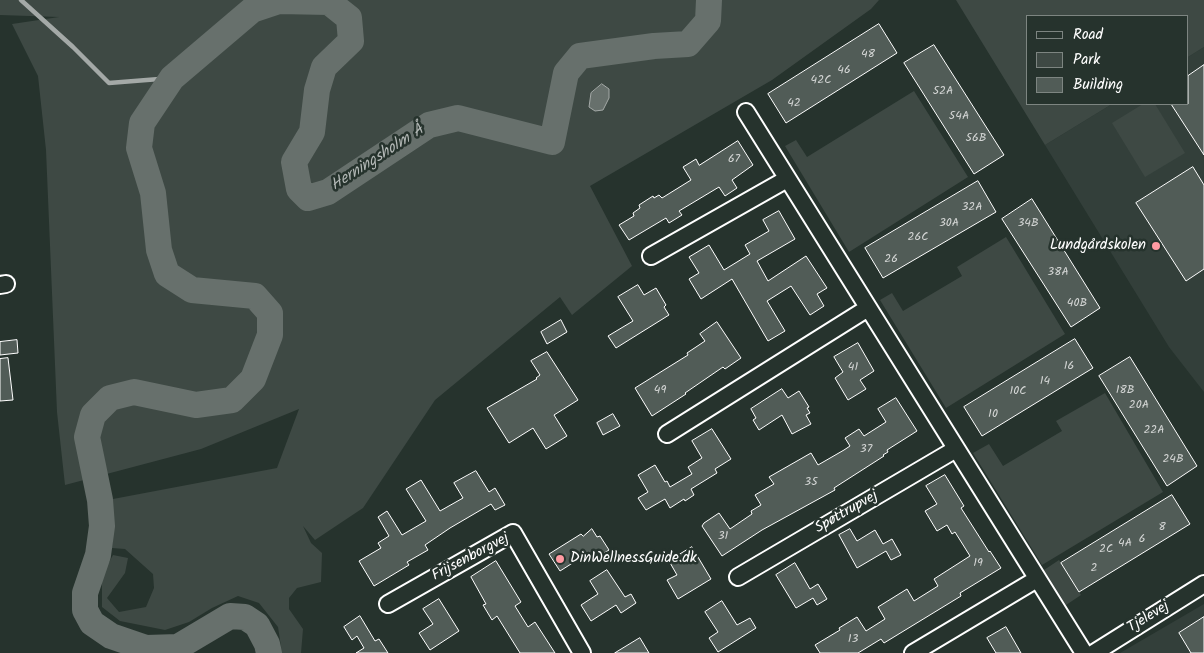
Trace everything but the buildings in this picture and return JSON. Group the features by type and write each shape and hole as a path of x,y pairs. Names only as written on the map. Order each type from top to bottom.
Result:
{"street":[{"path":"746,112 1084,653"},
{"path":"650,256 787,179"},
{"path":"667,434 868,308"},
{"name":"Spøttrupvej","path":"738,577 956,449"},
{"name":"Frijsenborgvej","path":"388,604 513,533 582,653"},
{"path":"913,653 1037,579"},
{"name":"Tjelevej","path":"1094,653 1204,584"}],"shaded area":[{"name":"Lundgårdskolen","path":"1204,47 1204,392 1169,347 1045,145 1110,105 1189,105 1189,56"},
{"path":"602,84 609,89 609,98 603,110 595,111 589,107 591,93"},
{"path":"1204,604 1204,653 1120,653"}],"green space":[{"path":"0,0 879,0 871,9 772,80 590,186 632,266 572,315 560,297 435,400 363,508 315,540 303,526 311,543 322,553 321,582 297,588 289,598 289,609 303,629 301,653 282,653 278,627 259,603 238,596 212,608 189,622 165,630 120,621 102,607 102,575 113,555 128,558 125,573 107,598 119,612 146,607 154,588 153,574 125,549 112,548 113,499 277,468 299,409 201,449 65,485 57,412 46,150 38,76 12,24 59,17 0,15"},
{"path":"956,0 1204,0 1204,47 1189,56 1189,15 1026,15 1026,105 1110,105 1045,145"},
{"path":"914,91 968,177 849,252 785,146 796,140 807,157"},
{"path":"1141,105 1156,105 1185,153 1145,177 1112,123"},
{"path":"1006,237 1065,334 946,408 880,300 892,293 903,311 962,276 957,267"},
{"path":"1105,393 1163,492 1042,565 973,453 989,444 1003,466 1062,431 1056,421"},
{"path":"1059,560 1081,595 1066,605 1044,570"}],"waterway":[{"path":"21,0 109,83 172,78"},
{"name":"Herningsholm Å","path":"269,653 267,644 257,625 245,617 230,616 178,647 146,648 111,636 92,623 85,610 85,593 98,555 102,526 100,500 87,437 93,415 110,398 134,392 196,405 232,400 253,379 270,335 270,313 255,296 192,290 167,274 159,250 153,193 139,148 142,123 172,78 252,10 279,1 329,2 349,18 351,41 324,67 317,90 312,132 294,162 299,189 308,198 328,192 429,125 458,118 552,142 566,73 580,56 654,46 688,44 708,21 709,0"}],"place":[{"name":"Lundgårdskolen","path":"1156,246"},
{"name":"DinWellnessGuide.dk","path":"560,559"}]}
